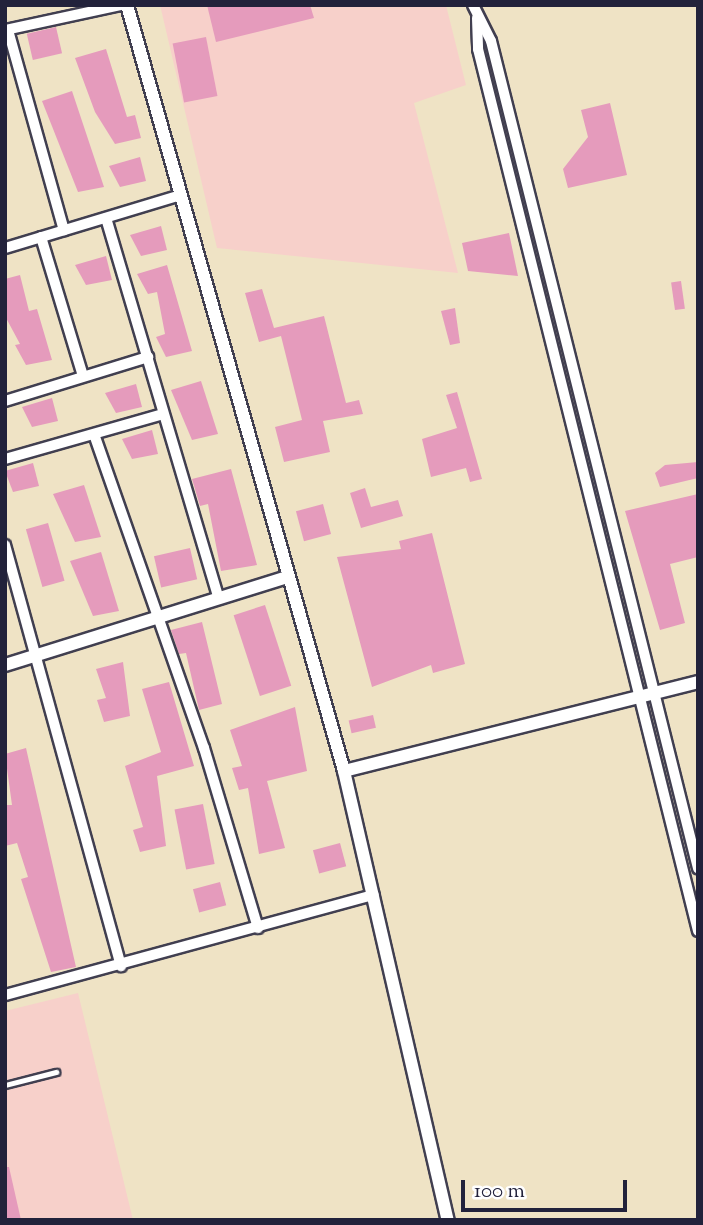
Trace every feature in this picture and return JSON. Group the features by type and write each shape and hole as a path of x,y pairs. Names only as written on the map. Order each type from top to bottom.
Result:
{"street":[{"path":"64,230 7,30 121,5"},
{"path":"127,5 285,578 344,771 448,1220"},
{"path":"473,5 482,62 637,698 698,932"},
{"path":"477,18 491,41 698,868"},
{"path":"5,248 180,195"},
{"path":"106,218 219,599"},
{"path":"41,237 83,376"},
{"path":"5,401 148,357"},
{"path":"5,458 95,437 163,414"},
{"path":"95,437 158,619 258,928"},
{"path":"5,545 38,656 121,966"},
{"path":"5,665 285,578"},
{"path":"344,771 698,682"},
{"path":"5,995 121,966 374,895"}],"lane":[{"path":"5,1085 56,1072"}],"shaded area":[{"path":"160,5 446,5 466,85 414,103 458,273 217,248"},
{"path":"78,993 133,1220 5,1220 5,1011"}],"building":[{"path":"207,5 310,5 314,18 216,42"},
{"path":"56,27 62,53 33,60 27,34"},
{"path":"206,37 217,96 184,102 173,43"},
{"path":"106,49 127,117 135,115 141,138 115,144 95,112 75,58"},
{"path":"72,91 104,187 78,192 42,101"},
{"path":"610,103 627,175 568,188 563,169 588,137 581,110"},
{"path":"140,157 146,181 120,187 109,166"},
{"path":"161,226 167,250 141,256 130,235"},
{"path":"509,233 518,276 468,271 462,243"},
{"path":"106,256 112,280 86,285 75,265"},
{"path":"167,265 192,351 166,357 156,337 165,334 157,292 148,294 137,274"},
{"path":"20,275 29,311 37,309 52,360 26,365 15,345 20,344 5,316 5,279"},
{"path":"681,281 685,309 675,310 671,282"},
{"path":"262,289 274,328 324,316 346,403 359,400 363,414 323,421 330,452 284,462 275,427 302,420 281,336 259,342 245,293"},
{"path":"455,308 460,343 450,345 441,311"},
{"path":"201,381 218,434 192,440 171,390"},
{"path":"136,384 142,407 116,413 105,393"},
{"path":"457,392 482,479 470,482 466,468 431,477 422,439 457,428 446,395"},
{"path":"52,398 58,421 32,427 22,407"},
{"path":"152,430 158,454 132,459 122,439"},
{"path":"698,462 698,478 660,487 655,473 665,465"},
{"path":"33,463 39,486 13,492 5,471"},
{"path":"231,469 257,565 221,571 208,504 200,506 192,479"},
{"path":"84,485 101,537 75,542 53,494"},
{"path":"365,488 371,507 398,500 403,516 361,528 350,493"},
{"path":"698,494 698,557 670,564 685,623 660,630 625,511"},
{"path":"323,504 331,534 304,541 296,511"},
{"path":"48,523 65,581 42,587 26,529"},
{"path":"432,533 465,664 433,673 431,665 372,687 337,557 401,549 399,541"},
{"path":"190,548 197,579 161,588 154,556"},
{"path":"101,552 119,611 93,616 70,561"},
{"path":"265,605 291,686 260,696 234,615"},
{"path":"202,622 222,704 199,710 186,653 179,654 171,630"},
{"path":"123,662 130,716 104,722 97,700 106,698 96,669"},
{"path":"169,682 194,766 157,776 166,846 140,852 133,830 143,827 125,766 161,752 142,689"},
{"path":"295,707 307,771 267,781 285,848 259,854 248,788 239,790 232,768 242,766 230,730"},
{"path":"373,715 376,728 352,733 349,721"},
{"path":"26,748 76,967 51,972 21,879 28,877 17,843 5,846 5,805 12,805 5,754"},
{"path":"203,804 215,864 186,869 175,810"},
{"path":"340,843 346,866 319,873 313,850"},
{"path":"220,882 226,905 199,912 193,889"},
{"path":"5,1167 9,1167 21,1220 5,1220"}]}
